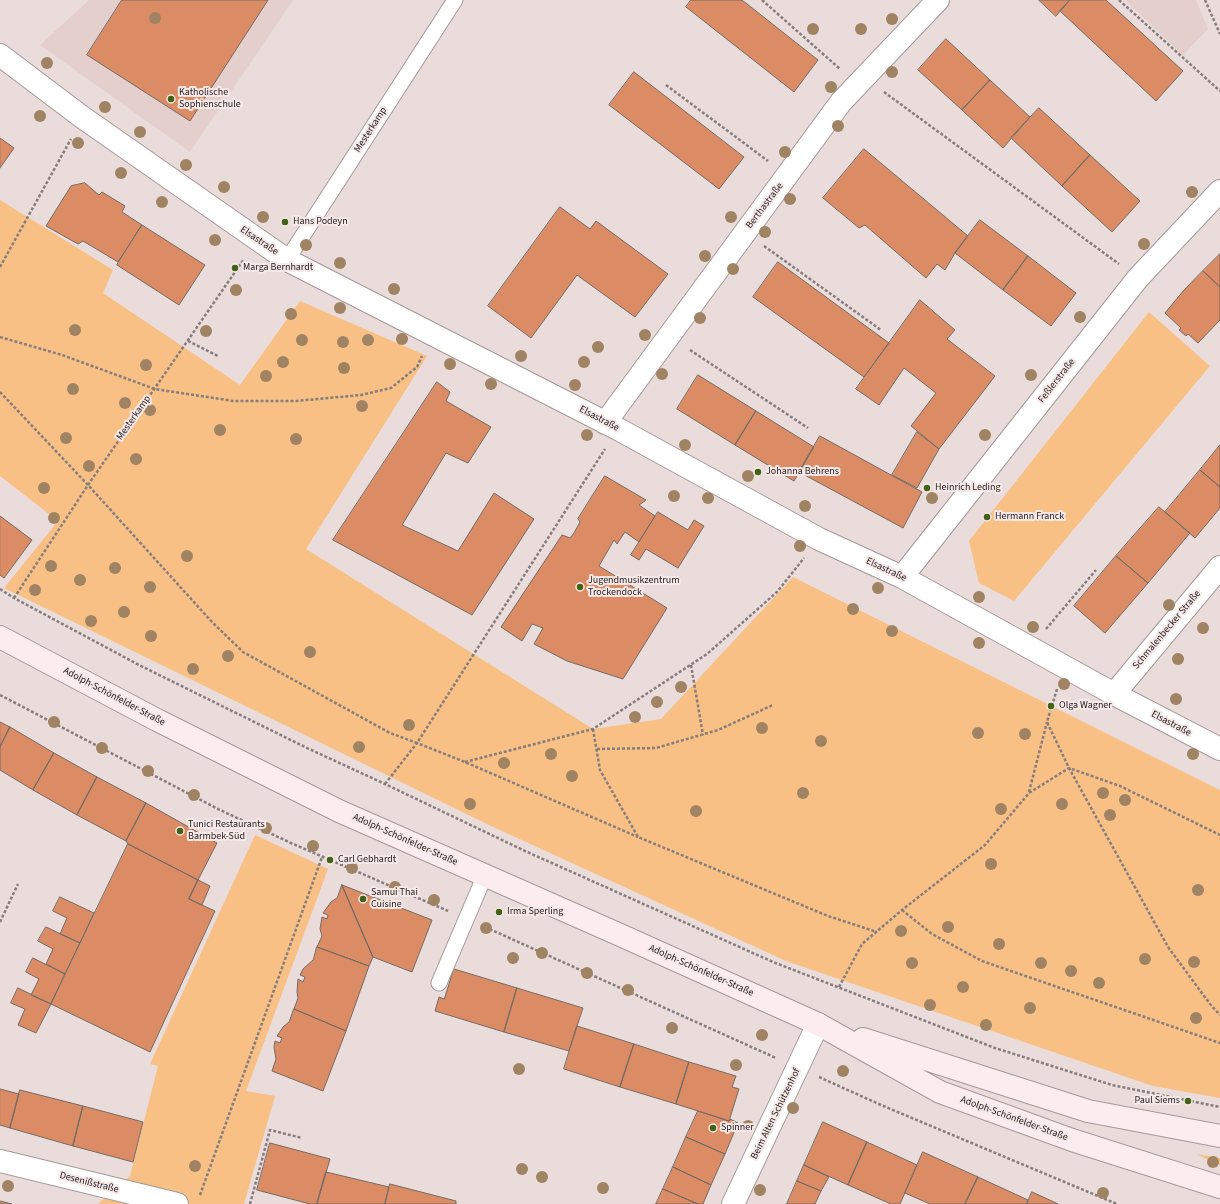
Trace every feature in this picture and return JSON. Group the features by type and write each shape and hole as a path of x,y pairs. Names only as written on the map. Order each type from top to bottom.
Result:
{"main road":[{"name":"Adolph-Schönfelder-Straße","path":"0,637 158,720 339,811 818,1024 940,1092 1072,1140 1220,1188"},
{"name":"Adolph-Schönfelder-Straße","path":"818,1024 1088,1111 1220,1136"}],"street":[{"name":"Berthastraße","path":"611,426 669,337 841,102 938,0"},
{"name":"Elsastraße","path":"0,55 82,117 287,260 611,426 819,539 902,577 1114,694 1220,749"},
{"name":"Feßlerstraße","path":"902,577 1138,278 1220,191"},
{"name":"Schmalenbecker Straße","path":"1114,694 1220,567"},
{"name":"Beim Alten Schützenhof","path":"733,1204 818,1024"},
{"name":"Desenißstraße","path":"0,1161 177,1204"}],"lane":[{"name":"Mesterkamp","path":"287,260 455,0"},
{"path":"439,983 485,875"}],"path":[{"path":"762,0 861,81 1138,278"},
{"path":"1119,0 1220,91"},
{"path":"1205,0 1220,34"},
{"path":"666,85 788,176"},
{"path":"0,267 82,117"},
{"path":"745,233 881,330"},
{"name":"Mesterkamp","path":"14,598 88,485 257,240"},
{"path":"0,337 62,355 155,389 233,401 296,401 361,395 391,388 417,366 432,335"},
{"path":"669,337 808,428"},
{"path":"188,341 218,356"},
{"path":"0,392 88,485 212,622 243,652 390,733 466,762 638,837 828,916 877,932"},
{"path":"385,784 417,743 611,426"},
{"path":"466,762 593,729 707,654 777,592 819,539"},
{"path":"1030,648 1096,570"},
{"path":"0,589 138,665 307,748 532,854 773,962 995,1048 1112,1085 1220,1107"},
{"path":"691,665 703,735"},
{"path":"1029,793 1047,722 1064,666"},
{"path":"0,694 218,809 322,857 466,918 881,1105 1117,1204"},
{"path":"597,749 656,748 718,730 773,705"},
{"path":"1047,722 1070,768 1168,947 1210,1004 1220,1015"},
{"path":"593,729 600,770 638,837"},
{"path":"839,987 862,944 902,910 985,845 1029,793 1070,768"},
{"path":"1070,768 1120,786 1220,835"},
{"path":"200,1196 322,857"},
{"path":"0,922 18,884"},
{"path":"902,910 932,934 982,961 1220,1044"},
{"path":"250,1204 270,1130 302,1138"}],"shaded area":[{"name":"Katholische Sophienschule","path":"89,0 293,0 190,152 40,45"},
{"path":"1125,0 1196,0 1208,29 1183,55"},
{"path":"0,200 113,270 103,293 240,385 300,301 427,356 306,549 593,729 661,719 793,577 1220,790 1220,1098 1153,1086 786,961 491,826 4,588 58,521 0,476"},
{"path":"1149,312 1210,366 1014,601 979,583 969,541"},
{"path":"255,835 328,869 246,1091 275,1096 244,1204 98,1204 130,1176 158,1066 150,1064"},
{"path":"1196,1154 1220,1158 1220,1165"}],"building":[{"path":"122,0 268,0 190,121 87,55"},
{"path":"691,0 742,0 818,60 794,92 686,7"},
{"path":"1039,0 1070,0 1056,16"},
{"path":"1070,0 1106,0 1183,71 1156,101 1060,11"},
{"path":"946,39 990,80 962,110 918,70"},
{"path":"634,72 744,157 719,189 609,105"},
{"path":"990,80 1030,117 1003,148 962,110"},
{"path":"1039,108 1090,155 1062,186 1011,138"},
{"path":"0,138 14,148 0,168"},
{"path":"864,149 968,236 955,253 945,270 937,264 926,278 865,225 859,228 823,198"},
{"path":"1090,155 1140,201 1112,232 1062,186"},
{"path":"85,183 99,195 102,192 125,206 122,212 142,225 118,262 83,241 78,244 46,226 71,186"},
{"path":"560,207 590,229 596,221 668,274 635,317 577,275 531,338 488,306"},
{"path":"980,220 1028,256 1003,290 955,253"},
{"path":"142,225 205,265 179,305 117,265"},
{"path":"1220,254 1220,287 1203,271"},
{"path":"1028,256 1076,293 1051,326 1003,290"},
{"path":"778,262 889,343 864,377 753,297"},
{"path":"1203,271 1220,287 1220,320 1198,343 1188,334 1186,336 1179,330 1181,328 1165,313 1184,290"},
{"path":"920,300 955,330 947,339 995,376 939,449 911,426 936,393 904,368 879,405 856,389"},
{"path":"698,375 756,411 735,445 677,409"},
{"path":"437,382 450,392 446,401 491,427 468,463 446,453 402,525 458,551 494,493 534,519 472,615 333,540"},
{"path":"756,411 814,447 794,481 735,445"},
{"path":"917,432 939,449 917,488 892,475"},
{"path":"820,436 922,492 903,528 799,472"},
{"path":"1220,445 1220,487 1200,470"},
{"path":"1200,470 1220,487 1220,508 1195,538 1165,512"},
{"name":"Jugendmusikzentrum Trockendock","path":"605,476 646,500 639,505 655,516 639,542 625,532 617,544 614,540 599,566 667,608 623,679 567,661 534,644 543,628 532,624 522,641 501,627 562,535 570,538 574,533 580,522 578,519"},
{"path":"1159,507 1190,533 1148,583 1116,556"},
{"path":"658,512 688,530 694,520 704,526 678,568 646,549 639,560 631,555"},
{"path":"0,516 32,540 4,578 0,575"},
{"path":"1116,556 1148,583 1105,633 1074,606"},
{"path":"0,722 10,727 0,747"},
{"path":"10,727 54,753 33,790 0,770 0,747"},
{"path":"54,753 97,777 77,815 33,790"},
{"path":"97,777 146,803 126,841 77,815"},
{"path":"146,803 217,843 198,880 128,844 126,841"},
{"path":"128,844 198,880 189,899 215,911 150,1052 51,1004"},
{"path":"198,880 210,886 202,905 189,899"},
{"path":"342,885 432,920 412,972 373,957"},
{"path":"342,885 373,957 369,966 317,947 322,936 320,929 322,917 327,919 328,915 323,913 331,902 337,898"},
{"path":"60,897 94,913 80,943 60,934 67,918 53,911"},
{"path":"46,927 80,943 65,974 46,964 53,949 38,941"},
{"path":"317,947 369,966 346,1031 294,1009 298,998 298,979 303,982 305,977 300,975 303,969 313,960"},
{"path":"33,958 65,974 51,1004 31,995 39,979 26,972"},
{"path":"454,969 517,988 504,1032 435,1011 439,997 444,999"},
{"path":"18,988 51,1004 36,1033 18,1025 25,1009 11,1003"},
{"path":"517,988 583,1008 569,1051 504,1032"},
{"path":"294,1009 346,1031 323,1091 272,1071 276,1059 274,1047 275,1041 280,1043 282,1038 277,1036 283,1027 289,1022"},
{"path":"577,1026 634,1044 620,1087 564,1069"},
{"path":"634,1044 689,1062 676,1104 620,1087"},
{"path":"689,1062 736,1076 732,1087 739,1089 729,1121 676,1104"},
{"path":"0,1089 19,1094 10,1128 0,1125"},
{"path":"20,1090 83,1106 73,1146 10,1128"},
{"path":"83,1106 143,1122 133,1162 73,1146"},
{"name":"Spinner","path":"698,1111 729,1121 730,1119 738,1123 725,1154 686,1137"},
{"path":"823,1122 867,1142 848,1185 804,1165"},
{"path":"686,1137 725,1154 711,1185 673,1167"},
{"path":"867,1142 917,1165 900,1204 891,1204 848,1185"},
{"path":"270,1143 330,1159 317,1204 310,1204 257,1190"},
{"path":"923,1152 978,1177 965,1204 930,1204 905,1193"},
{"path":"804,1165 829,1177 821,1191 797,1181"},
{"path":"673,1167 711,1185 703,1204 698,1204 663,1189"},
{"path":"326,1172 389,1187 385,1204 317,1204"},
{"path":"978,1177 1028,1200 1027,1204 965,1204"},
{"path":"797,1181 821,1191 815,1204 787,1204"},
{"path":"390,1184 456,1201 456,1204 385,1204"},
{"path":"663,1189 698,1204 656,1204"},
{"path":"1032,1192 1054,1202 1058,1204 1027,1204"},
{"path":"0,1201 12,1204 0,1204"}],"place":[{"name":"Katholische Sophienschule","path":"171,99"},
{"name":"Hans Podeyn","path":"285,222"},
{"name":"Marga Bernhardt","path":"235,268"},
{"name":"Johanna Behrens","path":"758,472"},
{"name":"Heinrich Leding","path":"927,488"},
{"name":"Hermann Franck","path":"987,517"},
{"name":"Jugendmusikzentrum Trockendock","path":"580,587"},
{"name":"Olga Wagner","path":"1051,706"},
{"name":"Tunici Restaurants Barmbek-Süd","path":"180,831"},
{"name":"Carl Gebhardt","path":"330,860"},
{"name":"Samui Thai Cuisine","path":"363,899"},
{"name":"Irma Sperling","path":"499,912"},
{"name":"Paul Siems","path":"1188,1101"},
{"name":"Spinner","path":"713,1128"}]}
